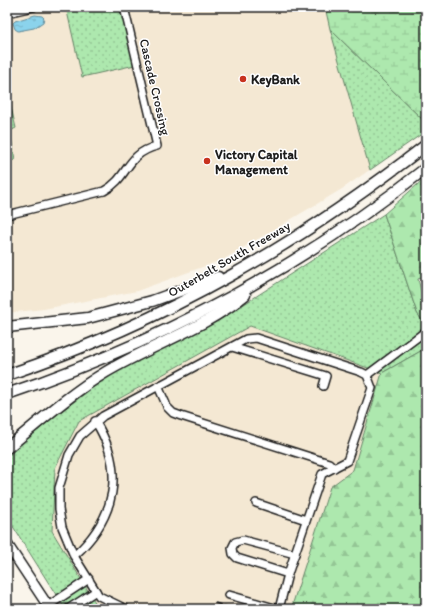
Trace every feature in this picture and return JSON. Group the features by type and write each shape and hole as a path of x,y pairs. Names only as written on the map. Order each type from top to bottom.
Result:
{"highway":[{"name":"Outerbelt South Freeway","path":"7,375 117,333 231,276 336,212 426,145"},
{"path":"7,394 55,377 130,346 199,313 265,277 361,216 426,168"},
{"path":"7,328 88,318 152,301 216,278 231,276"},
{"path":"7,448 88,384 123,363 218,313 239,299 265,277"}],"main road":[{"path":"7,544 49,607"}],"lane":[{"path":"7,13 33,7"},
{"name":"Cascade Crossing","path":"7,215 104,191 115,184 136,155 142,151 157,146 124,7"},
{"path":"367,375 426,331"},
{"path":"126,609 99,596 74,556 62,527 59,508 59,488 69,455 80,436 95,421 246,339 256,338 367,375 372,388 348,461 322,474 288,574 278,609 229,595"},
{"path":"232,346 326,376 322,386"},
{"path":"158,386 167,405 173,413 329,463 334,468"},
{"path":"74,556 86,545 98,529 110,507 113,488 113,466 110,449 95,421"},
{"path":"256,503 306,520"},
{"path":"288,574 238,558 233,554 232,548 235,542 243,540 295,554"},
{"path":"49,607 89,579"},
{"path":"68,609 96,591"}],"shaded area":[{"path":"7,7 325,7 330,29 426,123 426,131 342,189 224,259 137,291 44,309 7,313"},
{"path":"250,326 382,373 353,470 330,487 291,609 99,609 52,531 55,468 79,421"}],"green space":[{"path":"66,7 121,7 135,65 82,77"},
{"path":"325,7 426,7 426,123 330,29"},
{"path":"330,29 426,123 426,131 370,170"},
{"path":"7,91 16,128 10,131 15,160 7,161"},
{"path":"425,178 426,276 418,279 426,310 426,326 417,313 384,214"},
{"path":"384,214 417,313 426,326 426,348 382,373 250,326 79,421 55,468 52,531 99,609 65,609 7,517 7,457 51,419 107,377 238,308"},
{"path":"426,348 426,609 291,609 330,487 353,470 382,373"}],"water":[{"path":"35,15 42,16 44,18 43,22 34,28 18,31 15,29 13,23 15,21"}],"railway":[{"path":"414,609 426,599"},
{"path":"215,603 234,609"}],"place":[{"name":"KeyBank","path":"243,79"},
{"name":"Victory Capital Management","path":"207,161"}]}
